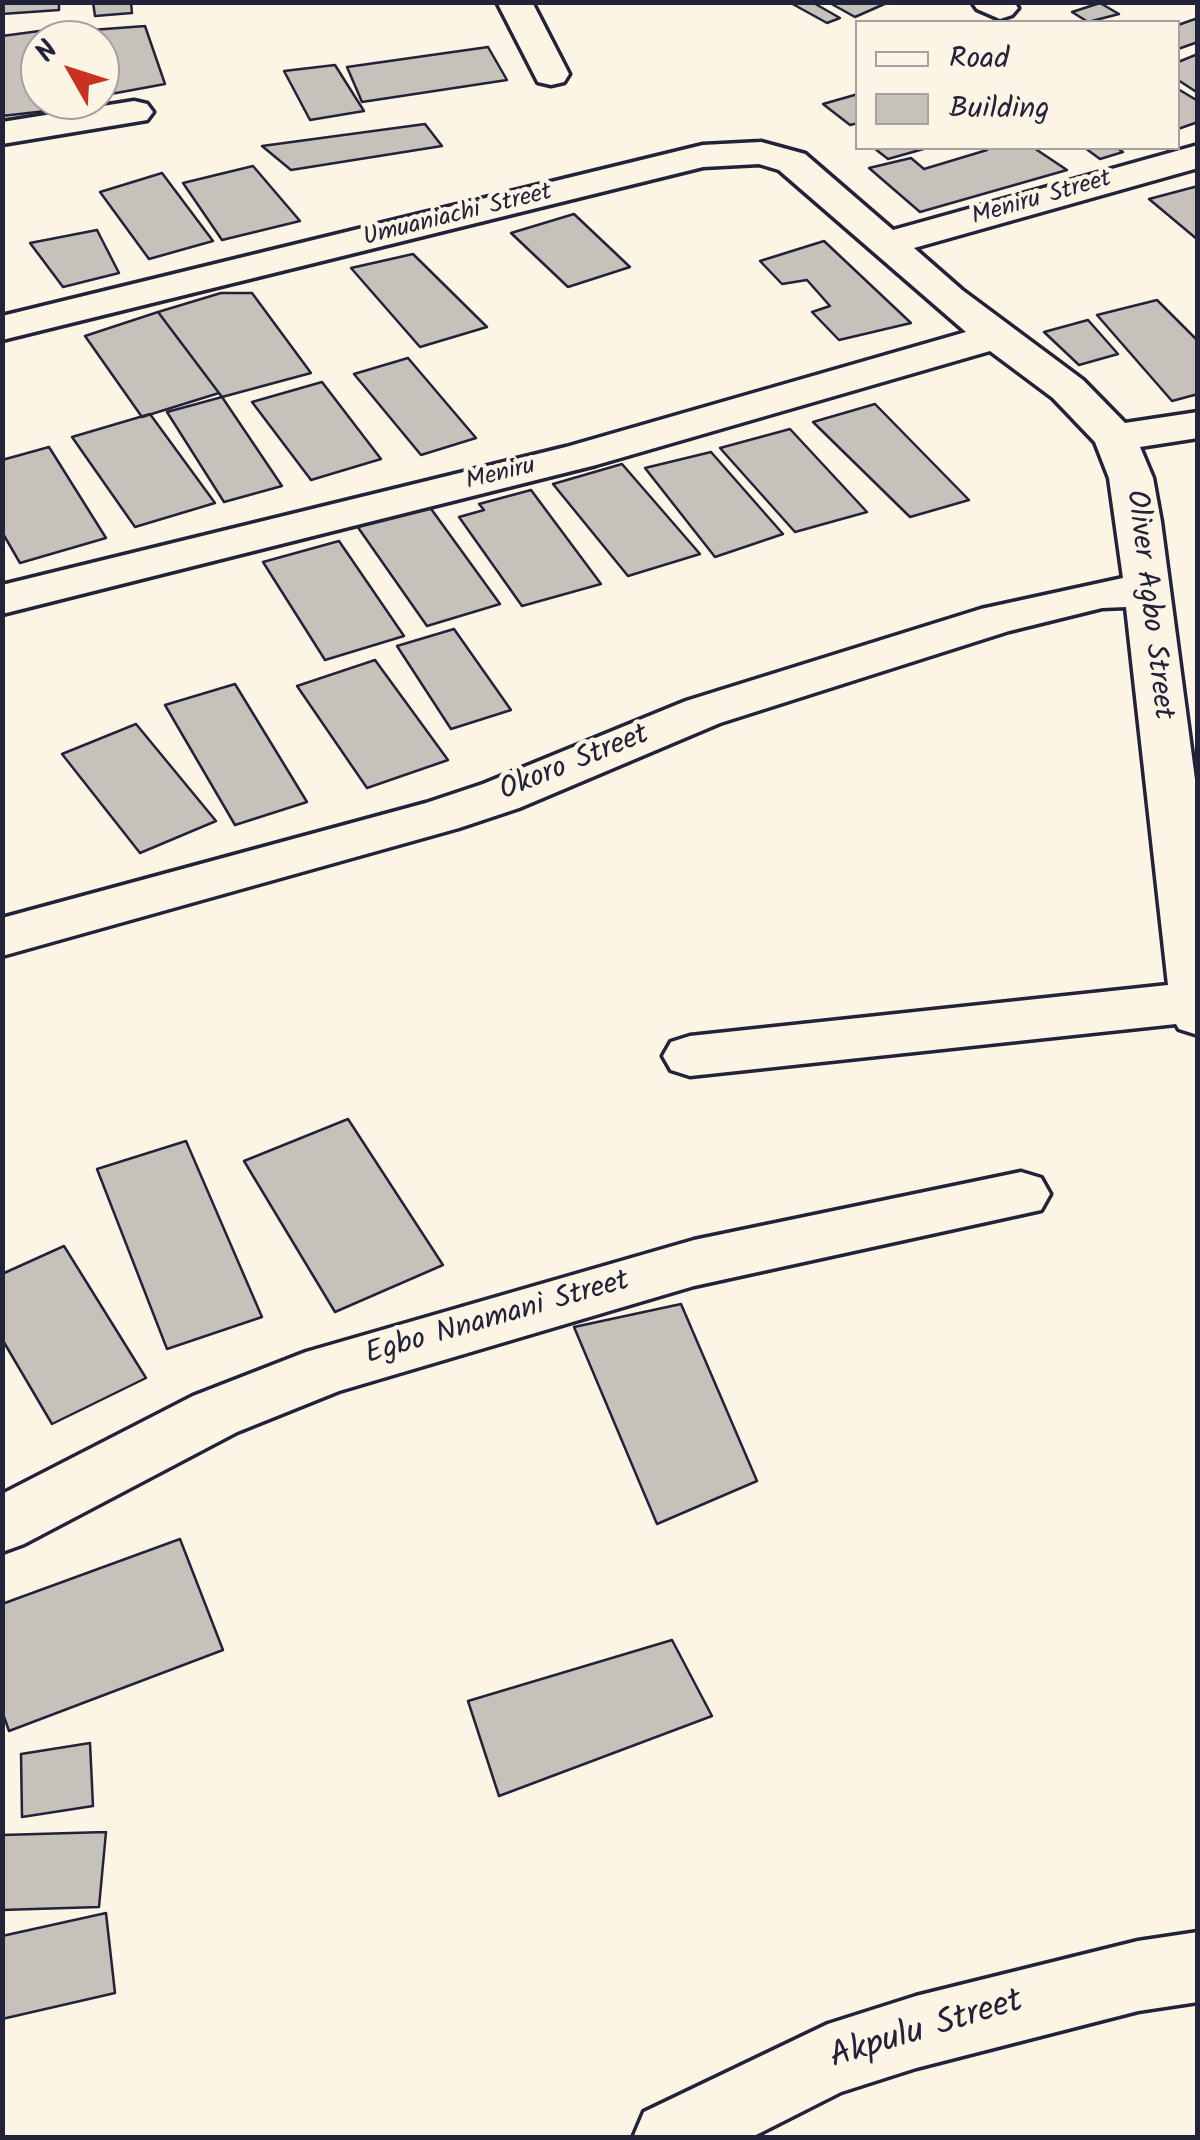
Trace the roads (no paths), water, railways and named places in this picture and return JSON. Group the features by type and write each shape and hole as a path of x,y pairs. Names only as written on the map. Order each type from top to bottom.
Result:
{"street":[{"path":"514,2 551,74"},
{"path":"2,133 134,112"},
{"name":"Umuaniachi Street","path":"2,328 703,156 734,153 761,153 792,162 886,244"},
{"name":"Meniru Street","path":"886,244 1198,156"},
{"name":"Oliver Agbo Street","path":"886,244 996,336 1068,388 1116,438 1131,478 1198,1015"},
{"name":"Meniru","path":"2,600 582,456 996,336"},
{"path":"1116,438 1198,425"},
{"name":"Okoro Street","path":"2,937 456,811 703,712 997,620 1102,594 1146,592"},
{"path":"690,1056 1196,1002"},
{"name":"Egbo Nnamani Street","path":"2,1525 215,1414 327,1370 694,1263 1021,1194"},
{"name":"Akpulu Street","path":"670,2138 846,2054 1029,2001 1138,1976 1198,1967"}]}
